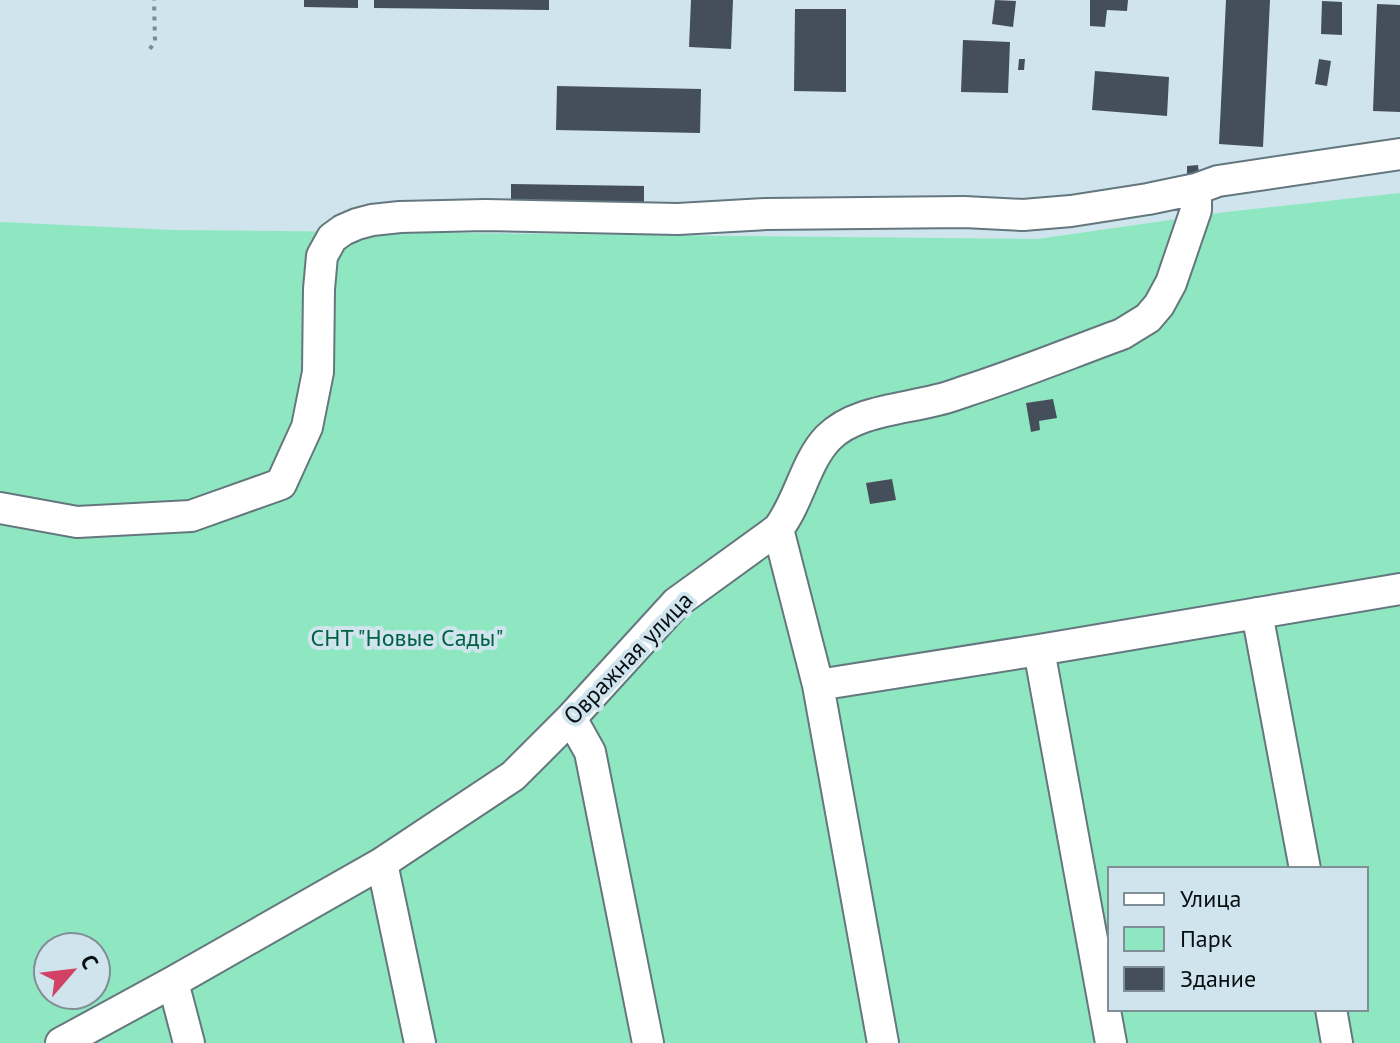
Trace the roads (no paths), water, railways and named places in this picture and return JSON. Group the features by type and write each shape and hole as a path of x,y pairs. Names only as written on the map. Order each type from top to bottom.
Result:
{"street":[{"path":"0,508 77,522 191,516 281,484 307,427 318,372 322,256 332,238 343,230 372,220 485,215 678,219 766,214 964,212 1023,215 1148,199 1218,181 1400,154"},
{"name":"Овражная улица","path":"61,1043 382,863 513,776 571,718 676,603 778,529 787,518 816,455 828,438 841,428 883,412 970,390 1122,334 1148,318 1171,283 1196,210 1196,189"},
{"path":"778,529 818,685 883,1043"},
{"path":"818,685 1400,589"},
{"path":"1257,613 1305,867"},
{"path":"1039,650 1111,1043"},
{"path":"571,718 590,752 648,1043"},
{"path":"382,863 420,1043"},
{"path":"173,982 189,1043"},
{"path":"1331,1011 1337,1043"}],"park label":[{"name":"СНТ \"Новые Сады\"","path":"407,637"}]}
